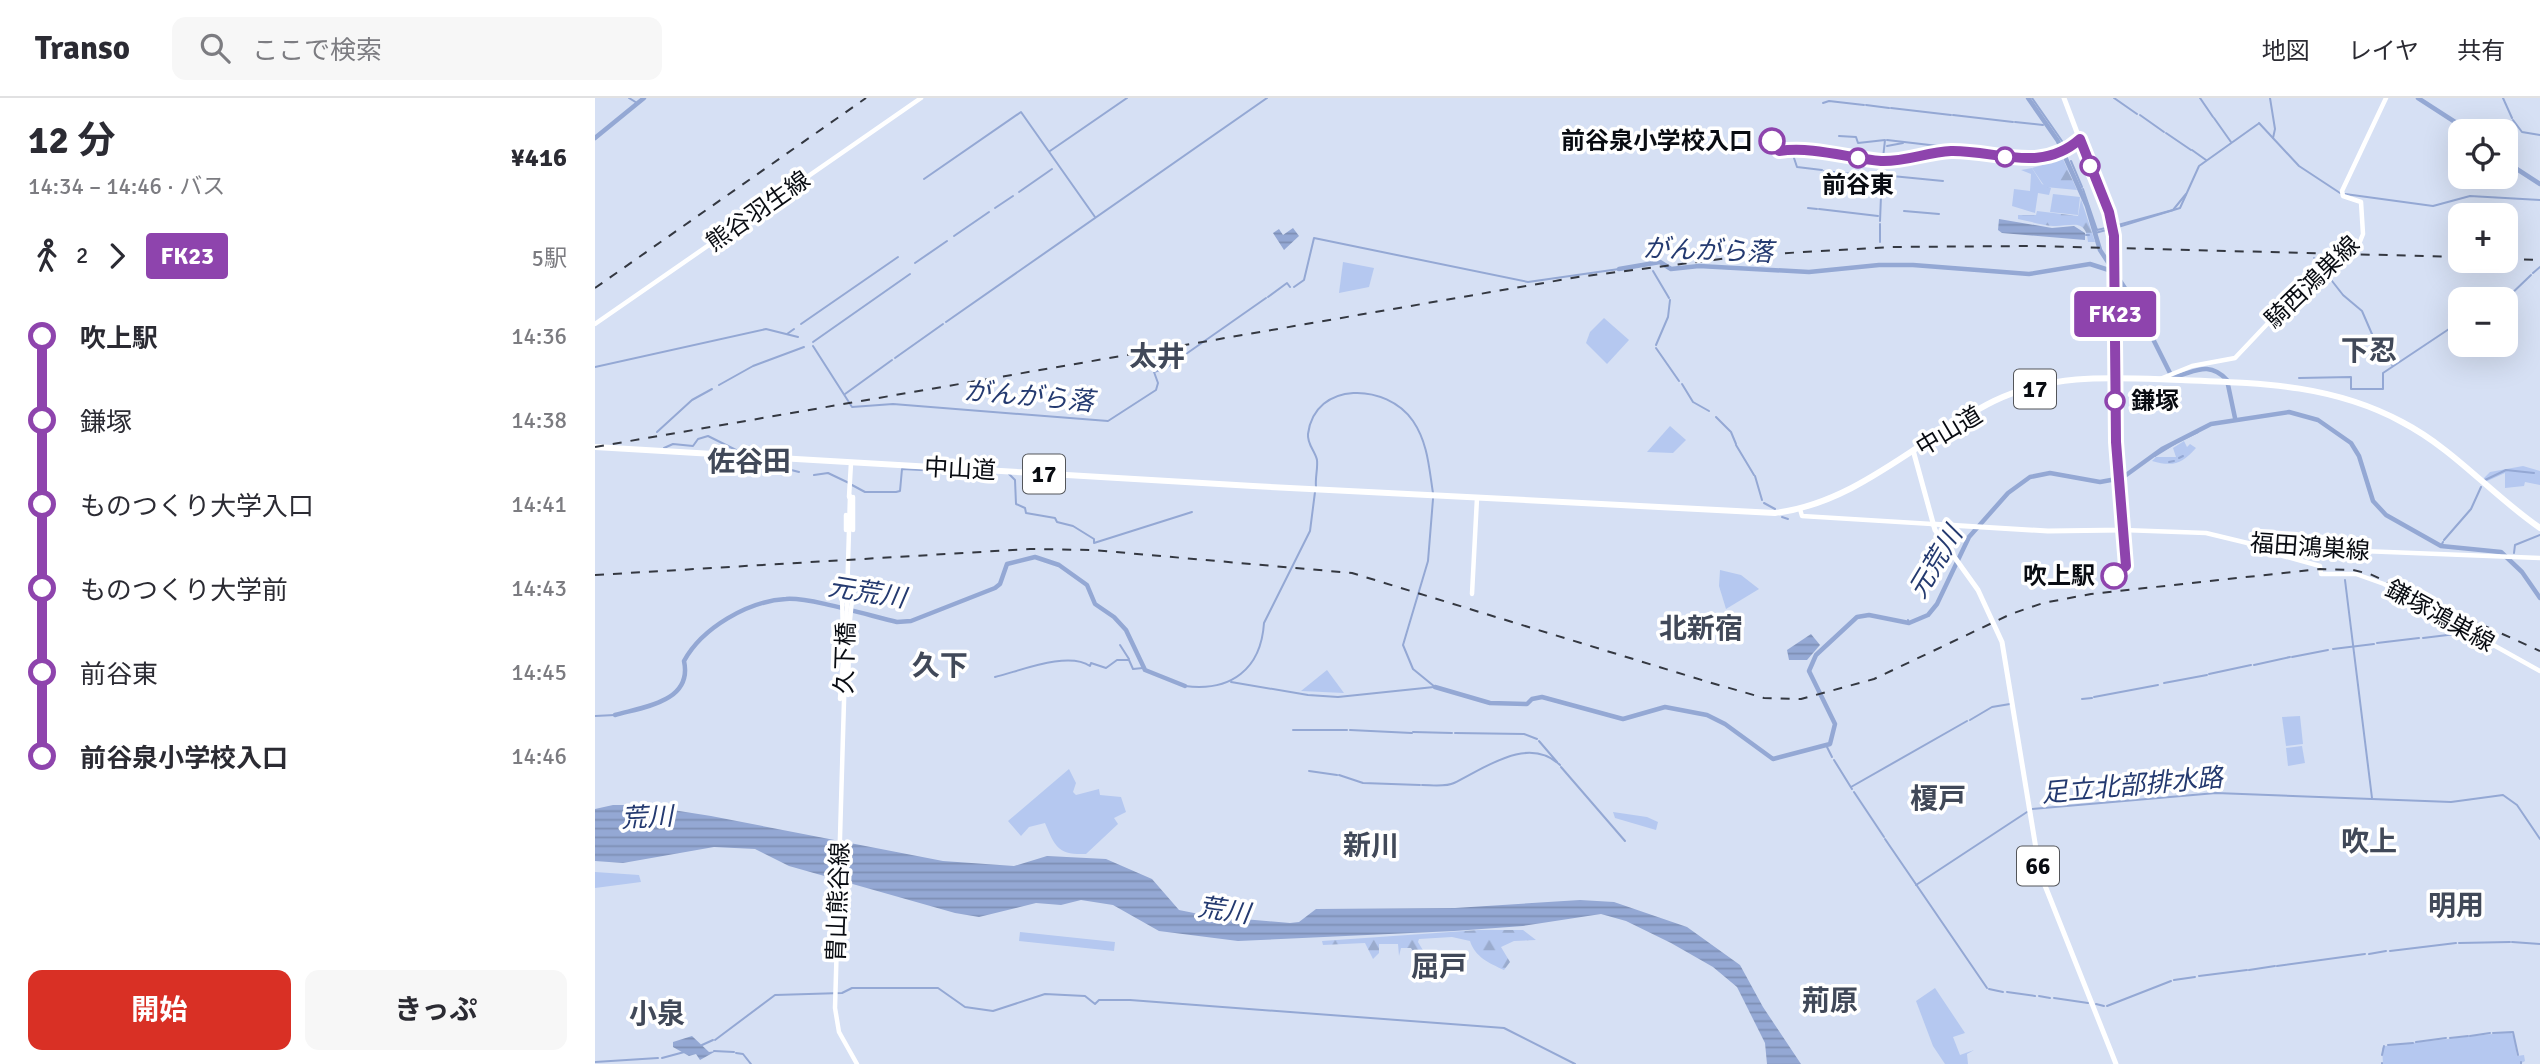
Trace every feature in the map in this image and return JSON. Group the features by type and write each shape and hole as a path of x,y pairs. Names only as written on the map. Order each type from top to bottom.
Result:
{"highway":[{"name":"中山道","path":"2116,379 2227,383"},
{"name":"中山道","path":"595,447 1762,513 1800,510 1847,494 1979,412 2019,394 2057,384 2116,379 2159,379 2313,392 2344,399 2388,417 2435,446 2540,530"}],"main road":[{"name":"熊谷羽生線","path":"595,324 921,98"},
{"path":"2066,98 2111,218 2116,268 2116,379 2119,479 2126,566 2124,572"},
{"name":"騎西鴻巣線","path":"2159,379 2169,374 2235,358 2304,285 2363,239 2361,202 2343,196 2342,191 2386,98"},
{"name":"66","path":"1913,451 1933,524 1972,581 1999,633 2040,873 2116,1064"},
{"path":"846,530 852,463"},
{"path":"851,482 853,530"},
{"name":"久下橋","path":"843,735 850,496"},
{"path":"1472,594 1477,498"},
{"path":"1800,510 1802,516 2047,531 2124,530"},
{"name":"福田鴻巣線","path":"2124,530 2206,533 2264,547 2540,558"},
{"name":"鎌塚鴻巣線","path":"2264,547 2284,558 2320,566 2321,574 2355,574 2384,584 2540,671"},
{"path":"843,720 848,558"},
{"path":"842,594 846,633"},
{"path":"846,633 852,600"},
{"path":"846,649 848,695"},
{"path":"840,699 846,649"},
{"name":"胄山熊谷線","path":"843,735 836,1020 841,1039 857,1064"}],"green space":[{"path":"2063,159 2077,190 2045,187 2032,168"},
{"path":"2032,168 2042,184 2051,188 2049,195 2038,193 2035,213 2012,206 2014,189 2030,191 2031,174 2021,170"},
{"path":"2053,194 2080,197 2078,215 2050,212"},
{"path":"2081,199 2095,242 2088,242 2087,234 2081,226 2049,225 2018,219 2018,215 2036,215 2037,211 2078,216"},
{"path":"1343,262 1374,268 1369,287 1339,293"},
{"path":"1604,318 1629,340 1607,364 1586,343 1590,332"},
{"path":"1670,426 1686,440 1673,453 1647,452"},
{"path":"2184,441 2187,447 2190,444 2196,448 2186,458 2171,464 2152,461 2156,457 2176,457 2173,448"},
{"path":"2523,466 2540,471 2540,485 2525,482 2524,486 2505,488 2505,473 2485,482 2483,479 2490,472"},
{"path":"1720,570 1741,575 1759,589 1726,609 1719,586"},
{"path":"1327,670 1344,693 1301,691"},
{"path":"2300,716 2303,744 2286,746 2282,717"},
{"path":"2302,746 2305,763 2288,766 2286,748"},
{"path":"1069,769 1076,783 1073,792 1076,795 1099,789 1100,795 1121,797 1126,812 1114,818 1118,824 1086,854 1069,853 1059,848 1045,823 1029,827 1021,836 1008,821"},
{"path":"1613,812 1647,817 1658,822 1656,830 1615,818"},
{"path":"595,872 639,875 641,882 595,888"},
{"path":"1479,930 1523,930 1536,940 1514,941 1501,947 1510,962 1504,970 1479,955 1470,941 1452,937 1419,939 1424,952 1417,958 1411,948 1401,948 1399,956 1398,944 1379,944 1379,953 1373,959 1365,943 1323,945 1322,941"},
{"path":"1020,932 1115,942 1114,951 1019,941"},
{"path":"1935,988 1965,1033 1953,1037 1960,1055 1974,1050 1967,1054 1968,1064 1945,1064 1933,1046 1916,1001"},
{"path":"2510,1032 2514,1036 2517,1056 2524,1055 2525,1061 2520,1064 2383,1064 2382,1048 2385,1046"}],"water":[{"path":"1999,219 2052,228 2074,226 2085,233 2085,240 2002,233 1998,230"},
{"path":"1293,228 1299,236 1284,250 1273,233 1279,229 1283,235"},
{"path":"1811,634 1820,645 1807,660 1789,660 1787,650"},
{"name":"荒川","path":"613,805 641,805 711,816 943,861 1014,866 1047,856 1106,859 1152,879 1179,910 1209,916 1290,923 1299,922 1316,909 1455,908 1580,900 1614,902 1687,927 1740,965 1763,1007 1801,1064 1767,1064 1765,1043 1737,987 1713,967 1626,921 1601,914 1523,926 1238,941 1159,931 1113,905 1081,900 1061,905 1036,903 979,917 955,913 789,866 755,849 714,847 623,863 595,861 595,809"},
{"path":"692,1036 709,1052 716,1051 700,1060 696,1054 689,1056 673,1047 673,1042"}],"waterway":[{"path":"629,98 637,103"},
{"path":"595,138 644,98"},
{"path":"1050,151 1127,98"},
{"path":"946,322 1267,98"},
{"path":"2028,98 2058,141 2087,206 2100,250 2136,305 2172,377 2206,369 2220,374 2227,380 2235,418"},
{"path":"2032,98 2062,141"},
{"path":"2114,98 2137,114"},
{"path":"2200,98 2213,117"},
{"path":"2270,98 2275,129 2273,138"},
{"path":"2418,98 2450,119"},
{"path":"2503,98 2512,118"},
{"path":"1823,103 1829,101 1864,105"},
{"path":"1866,105 1889,108"},
{"path":"1891,108 1951,115"},
{"path":"924,179 1021,112 1095,217"},
{"path":"1953,115 2013,122"},
{"path":"2140,115 2164,132"},
{"path":"2214,118 2231,142"},
{"path":"2015,122 2043,125"},
{"path":"2259,123 2299,166 2340,193"},
{"path":"2118,227 2180,208 2199,166 2258,124"},
{"path":"2518,127 2522,132 2540,135"},
{"path":"2166,133 2191,150"},
{"path":"1839,136 1856,137 1858,143 1885,140 1883,158"},
{"path":"1887,140 1947,147"},
{"path":"1887,146 1903,143"},
{"path":"1949,148 2009,155"},
{"path":"2010,155 2038,156 2058,150"},
{"path":"2192,150 2206,160"},
{"path":"1792,152 1797,167 1822,170"},
{"path":"2071,161 2082,187"},
{"path":"1881,194 1884,163"},
{"path":"1019,192 1052,169"},
{"path":"2518,170 2540,184"},
{"path":"1824,171 1853,174"},
{"path":"1856,174 1880,177"},
{"path":"1882,182 1892,183 1892,176 1943,181"},
{"path":"2083,189 2097,230 2110,227"},
{"path":"2118,225 2173,210 2186,194"},
{"path":"2345,194 2433,206 2470,196 2540,200"},
{"path":"995,208 1013,196"},
{"path":"1880,221 1881,196"},
{"path":"1808,208 1817,209"},
{"path":"1819,209 1878,216"},
{"path":"1904,211 1939,214"},
{"path":"954,236 989,212"},
{"path":"1880,224 1880,242"},
{"path":"2095,233 2110,229"},
{"name":"がんがら落","path":"1294,287 1304,280 1314,238 1528,282 1619,269"},
{"path":"915,263 947,241"},
{"path":"801,324 898,257"},
{"path":"2314,258 2343,295 2362,311 2375,341 2392,365"},
{"name":"がんがら落","path":"1619,269 1660,262 1671,269 1699,266 1809,272 1879,265 1913,265 2029,274 2090,264 2115,272"},
{"path":"2533,273 2540,267"},
{"path":"1653,271 1669,298"},
{"path":"813,342 910,274"},
{"path":"2518,287 2531,275"},
{"name":"がんがら落","path":"1268,297 1287,283 1290,287"},
{"name":"がんがら落","path":"813,346 852,407 893,404 1108,421 1156,390 1158,383 1154,372 1166,368 1266,298"},
{"path":"1656,345 1668,317 1670,300"},
{"path":"895,358 943,324"},
{"name":"がんがら落","path":"595,367 766,329 798,337"},
{"name":"がんがら落","path":"787,334 794,329"},
{"path":"2299,378 2351,377 2351,389 2383,389 2383,373 2448,330"},
{"path":"719,385 753,366 804,347"},
{"path":"1656,348 1679,381"},
{"path":"845,394 892,360"},
{"path":"1682,384 1693,402 1709,411"},
{"path":"657,432 692,400 712,389"},
{"name":"元荒川","path":"1316,487 1317,460 1308,438 1313,416 1324,404 1337,396 1353,393 1387,399 1401,408 1413,421 1425,447 1433,493"},
{"name":"元荒川","path":"1435,687 1490,703 1527,704 1532,699 1542,697 1623,719 1665,707 1707,715 1725,724 1773,759 1830,744 1835,724 1809,671 1816,655 1857,617 1869,615 1909,623 1928,615 1937,604 1969,537 2008,493 2030,477 2050,473 2100,482 2122,478 2162,449 2211,424 2289,412 2318,420 2351,443 2359,456 2373,501 2386,515 2441,546 2501,552 2522,572 2540,598"},
{"path":"1716,417 1731,432 1736,444"},
{"name":"元荒川","path":"2177,442 2198,432"},
{"path":"664,448 673,444 693,446 698,439 708,436 742,453"},
{"name":"元荒川","path":"2155,456 2176,443"},
{"path":"1736,445 1754,475"},
{"path":"2179,458 2183,456"},
{"path":"749,459 799,472"},
{"path":"2169,462 2174,461"},
{"path":"852,485 865,492 896,492 900,491 902,469 958,472"},
{"path":"2485,480 2506,470 2534,473"},
{"path":"814,475 828,473 849,483"},
{"path":"1009,474 1015,480 1016,504 1025,508 1026,513 1055,518 1057,522 1073,526 1094,539 1094,543 1192,512"},
{"path":"1755,476 1762,500"},
{"path":"2444,540 2471,509 2481,487"},
{"name":"元荒川","path":"1185,686 1201,687 1229,681 1250,665 1262,639 1264,623 1310,531 1315,492"},
{"name":"元荒川","path":"1433,499 1428,561 1403,645 1413,669 1435,687"},
{"path":"1764,503 1775,509"},
{"path":"1782,517 1788,519"},
{"path":"2514,553 2515,545 2540,535"},
{"name":"元荒川","path":"2441,546 2443,542"},
{"name":"元荒川","path":"615,715 652,705 674,694 685,675 684,661 702,638 727,618 757,605 796,599 897,622 911,621 995,588 1000,584 1007,564 1035,557 1059,565 1087,585 1095,604 1114,617 1126,630 1145,670 1185,686"},
{"path":"2345,580 2372,798"},
{"path":"2423,638 2464,633"},
{"path":"2377,643 2419,638"},
{"path":"2333,649 2374,644"},
{"path":"1120,645 1129,659"},
{"path":"2292,657 2328,650"},
{"path":"2254,665 2290,657"},
{"path":"995,677 1057,661 1081,662 1090,666 1091,663 1106,668 1117,660 1129,660 1133,669 1143,668"},
{"path":"2209,674 2251,665"},
{"path":"2164,683 2207,675"},
{"name":"元荒川","path":"1231,682 1308,695 1338,697 1434,687"},
{"path":"2094,697 2158,685"},
{"path":"2082,699 2092,698"},
{"path":"1970,720 1992,707 2010,704"},
{"name":"元荒川","path":"595,716 615,715"},
{"path":"1851,787 1967,721"},
{"path":"1293,730 1347,730"},
{"path":"1350,730 1412,733"},
{"path":"1413,732 1452,733"},
{"path":"1455,733 1524,734 1537,739"},
{"path":"1539,741 1557,762"},
{"name":"足立北部排水路","path":"1827,747 1832,757"},
{"path":"1422,785 1451,784 1493,763 1521,754 1534,753 1548,757 1560,765"},
{"name":"足立北部排水路","path":"1834,760 1852,789"},
{"path":"1561,767 1625,841"},
{"path":"1309,771 1337,775"},
{"path":"1339,775 1363,783 1420,785"},
{"name":"足立北部排水路","path":"1854,792 1884,837"},
{"name":"足立北部排水路","path":"2032,809 2216,793 2451,802 2503,795 2517,805 2540,839"},
{"name":"足立北部排水路","path":"1916,885 2027,812"},
{"name":"足立北部排水路","path":"1885,839 1987,988"},
{"name":"足立北部排水路","path":"2459,943 2510,942"},
{"name":"足立北部排水路","path":"2512,942 2540,944"},
{"name":"足立北部排水路","path":"2390,951 2456,943"},
{"name":"足立北部排水路","path":"2369,954 2386,951"},
{"name":"足立北部排水路","path":"2277,966 2365,954"},
{"name":"足立北部排水路","path":"2249,970 2275,966"},
{"name":"足立北部排水路","path":"2199,976 2247,970"},
{"name":"足立北部排水路","path":"2174,980 2195,977"},
{"name":"足立北部排水路","path":"2107,1006 2171,981"},
{"path":"715,1040 775,995 842,993 852,988 938,988 965,1007 993,1011 1045,994 1085,996 1095,1004 1099,1000 1130,1000 1504,1028 1575,1064"},
{"name":"足立北部排水路","path":"1989,989 2003,992"},
{"name":"足立北部排水路","path":"2007,992 2035,996"},
{"name":"足立北部排水路","path":"2039,996 2050,998"},
{"name":"足立北部排水路","path":"2054,998 2088,1003"},
{"name":"足立北部排水路","path":"2096,1004 2104,1006"},
{"path":"2493,1033 2513,1032 2518,1055"},
{"path":"2470,1036 2490,1033"},
{"path":"2450,1038 2468,1036"},
{"path":"2416,1042 2446,1038"},
{"path":"702,1045 713,1040"},
{"path":"2388,1045 2413,1043"},
{"path":"2382,1055 2384,1046"},
{"path":"662,1058 688,1051"},
{"path":"714,1051 734,1052"},
{"path":"736,1053 743,1054 751,1064"},
{"path":"595,1062 658,1058"}],"railway":[{"path":"595,288 866,98"},
{"path":"595,447 1578,277 1753,255 1891,247 2035,246 2448,257"},
{"path":"2518,259 2540,260"},
{"path":"595,575 1030,549 1093,550 1352,573 1764,698 1801,699 1874,679 2011,614 2043,603 2091,594 2320,569 2353,570 2370,574 2540,651"}],"bus line":[{"name":"FK23","path":"1772,141 1779,151 1798,149 1896,161 1948,151 2036,159 2061,152 2080,139 2109,212 2114,236 2116,442 2126,566 2123,572 2115,572 2114,576"}],"place":[{"name":"前谷泉小学校入口","path":"1772,141"},
{"name":"前谷東","path":"1858,158"},
{"name":"鎌塚","path":"2115,401"},
{"name":"吹上駅","path":"2114,576"}],"district":[{"name":"下忍","path":"2369,350"},
{"name":"太井","path":"1157,356"},
{"name":"佐谷田","path":"749,461"},
{"name":"北新宿","path":"1701,628"},
{"name":"久下","path":"940,665"},
{"name":"榎戸","path":"1938,798"},
{"name":"吹上","path":"2369,841"},
{"name":"新川","path":"1371,845"},
{"name":"明用","path":"2456,905"},
{"name":"屈戸","path":"1439,966"},
{"name":"荊原","path":"1830,1000"},
{"name":"小泉","path":"657,1013"}]}
